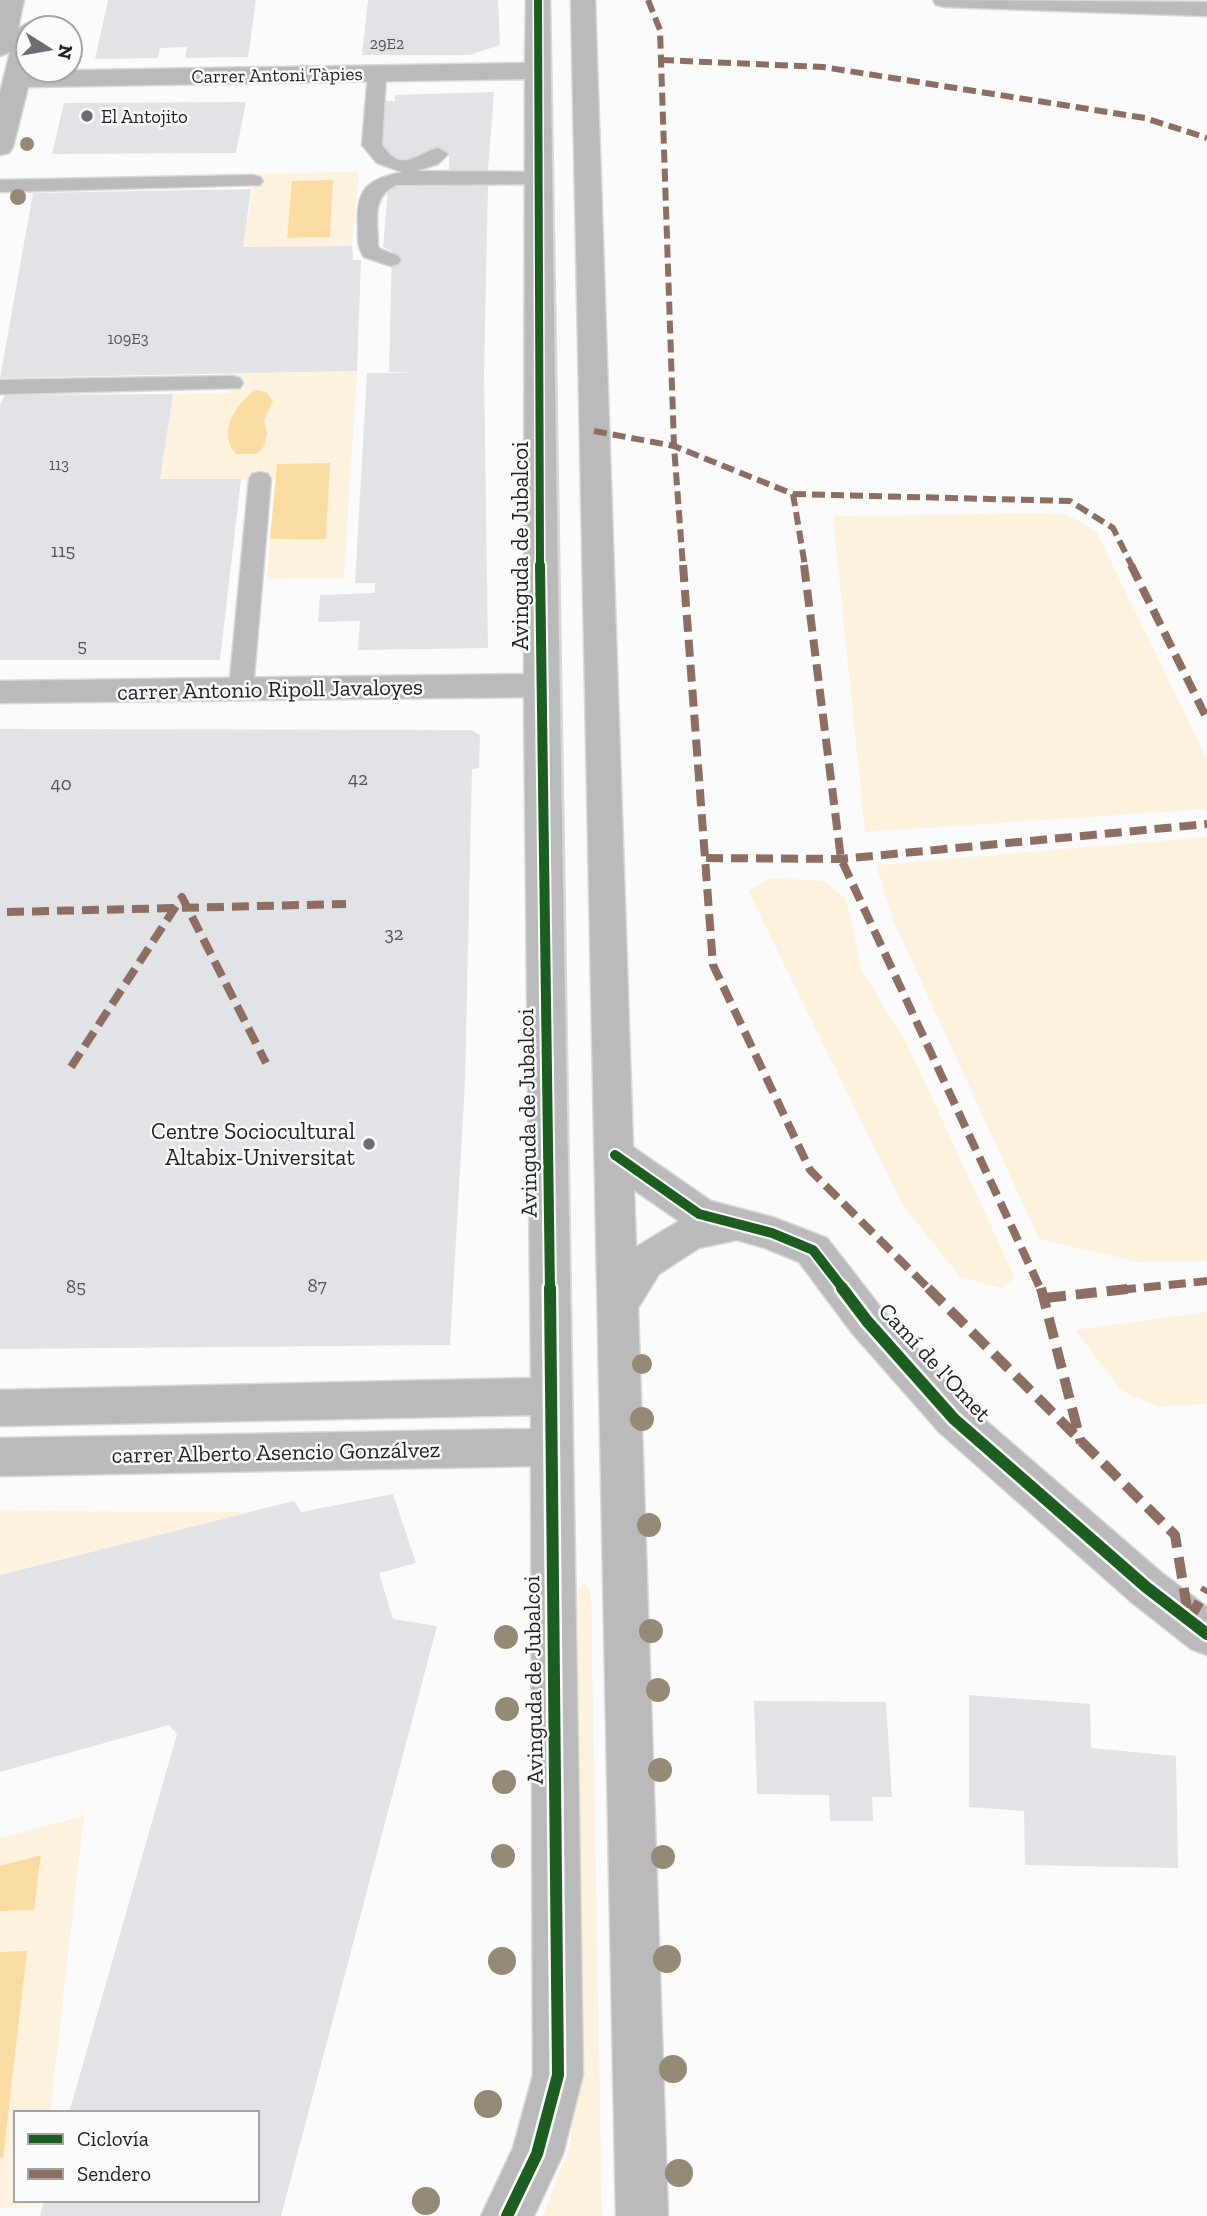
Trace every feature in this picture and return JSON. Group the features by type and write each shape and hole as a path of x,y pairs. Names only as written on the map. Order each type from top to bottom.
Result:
{"street":[{"path":"0,48 12,0"},
{"name":"Avinguda de Jubalcoi","path":"508,2216 537,2154 558,2075 552,1396 541,685 538,0"},
{"path":"583,0 642,2216"},
{"path":"945,0 1207,9"},
{"name":"Carrer Antoni Tàpies","path":"84,78 539,71"},
{"path":"0,148 15,84"},
{"name":"carrer Antonio Ripoll Javaloyes","path":"0,692 541,685"},
{"name":"Camí de l'Omet","path":"615,1155 699,1214 772,1233 813,1250 867,1321 954,1419 1146,1587 1207,1634"},
{"name":"Camí de l'Omet","path":"618,1305 645,1262 689,1234 733,1225"},
{"path":"0,1408 552,1396"},
{"name":"carrer Alberto Asencio Gonzálvez","path":"0,1457 552,1447"}],"lane":[{"path":"377,74 372,145 376,155 383,161 420,165 438,154"},
{"path":"391,260 371,253 368,246 369,196 374,187 385,180 404,177 540,178"},
{"path":"0,186 253,181"},
{"path":"0,387 232,383"},
{"path":"241,689 260,479"}],"shaded area":[{"path":"359,172 352,246 243,247 255,174"},
{"path":"333,180 330,237 287,238 292,181"},
{"path":"357,371 344,578 267,579 270,540 326,538 276,479 160,479 173,394 230,393 232,374"},
{"path":"255,390 266,392 273,401 264,420 267,434 263,448 256,454 236,454 228,437 228,428 235,411"},
{"path":"330,463 326,539 270,539 277,464"},
{"path":"1064,513 1096,531 1207,759 1207,809 865,832 833,516"},
{"path":"1207,837 1207,1261 1138,1262 1039,1239 894,922 876,865"},
{"path":"771,878 824,881 846,899 862,971 908,1046 1015,1278 1000,1288 960,1277 902,1204 748,891"},
{"path":"1207,1312 1207,1404 1158,1407 1122,1391 1075,1330"},
{"path":"0,1511 249,1512 0,1575"},
{"path":"583,1582 591,1592 602,2216 543,2216 570,2144 580,2048 577,1592"},
{"path":"84,1816 50,2111 14,2111 14,2202 41,2202 40,2207 0,2208 0,1838"},
{"path":"41,1855 34,1910 0,1911 0,1866"},
{"path":"27,1951 3,2158 0,2158 0,1952"}],"building":[{"path":"108,0 256,0 248,57 185,58 187,47 160,48 158,58 95,59"},
{"path":"368,0 498,0 500,45 470,55 362,55"},
{"path":"494,92 488,170 449,171 449,154 406,160 393,158 381,147 386,101 395,101 395,95"},
{"path":"246,102 236,153 52,154 64,103"},
{"path":"488,186 484,372 488,648 358,650 360,621 318,622 320,595 375,593 375,583 355,583 367,373 417,373 389,372 392,251 383,247 388,187"},
{"path":"251,189 243,247 352,246 353,260 361,260 357,371 0,378 33,193"},
{"path":"173,394 160,479 241,479 220,660 0,660 0,405 5,395"},
{"path":"0,729 471,730 480,735 479,768 472,769 465,1082 450,1345 0,1349"},
{"path":"393,1494 416,1563 379,1573 393,1619 437,1626 281,2216 40,2216 44,2202 259,2202 259,2111 70,2111 177,1734 169,1725 0,1772 0,1575 294,1501 301,1512"},
{"path":"969,1695 1090,1704 1091,1748 1176,1756 1178,1868 1025,1865 1024,1811 969,1807"},
{"path":"754,1701 886,1702 892,1797 872,1797 873,1821 830,1821 829,1795 757,1794"}],"marked path":[{"path":"648,0 660,30 674,446 713,965 810,1170 1175,1535 1189,1620"},
{"path":"661,60 823,67 1145,118 1207,138"},
{"path":"594,431 674,446 793,494 809,594 841,859 1045,1298 1081,1443"},
{"path":"793,494 1070,501 1113,528 1207,719"},
{"path":"706,858 841,859 1207,824"},
{"path":"71,1067 182,897 266,1063"},
{"path":"7,912 346,904"},
{"path":"1045,1298 1207,1281"},
{"path":"1189,1620 1207,1588"}],"cycle path":[{"path":"507,2216 537,2154 558,2075 552,1396 541,685 538,0"},
{"path":"615,1155 699,1214 772,1233 813,1250 867,1321 954,1419 1146,1587 1207,1634"}],"place":[{"name":"El Antojito","path":"87,116"},
{"name":"Centre Sociocultural Altabix-Universitat","path":"369,1144"}]}
